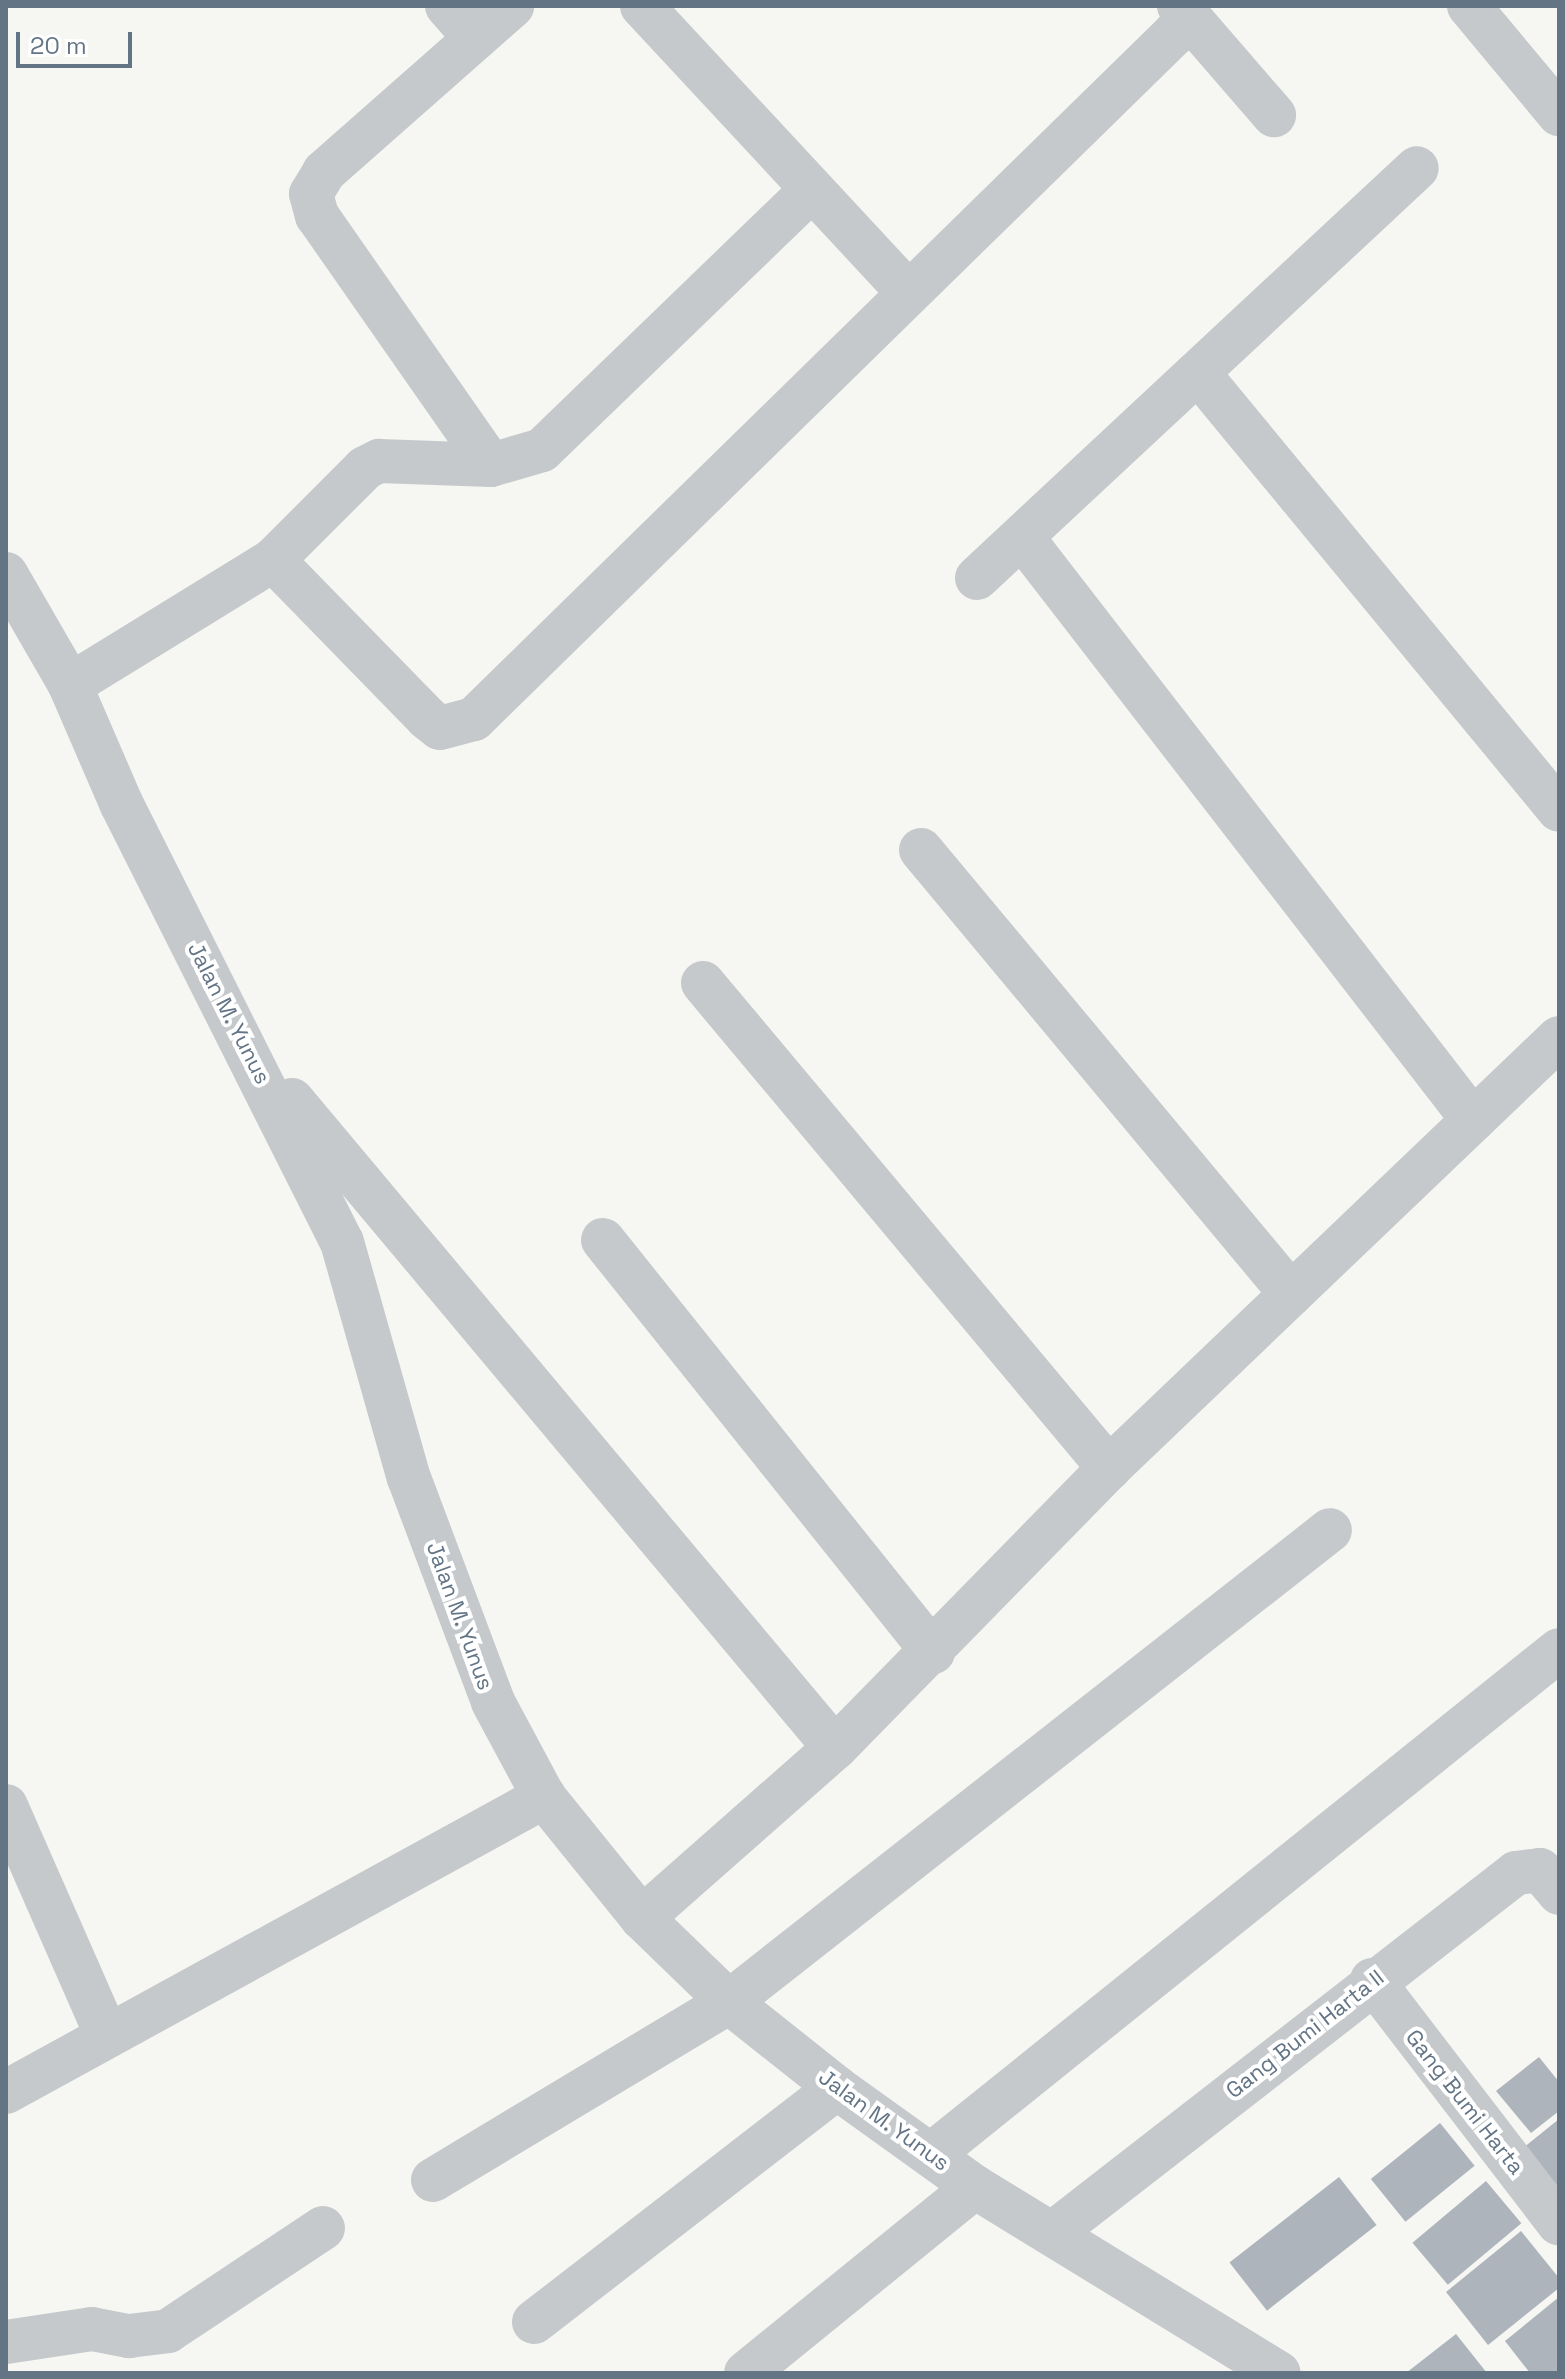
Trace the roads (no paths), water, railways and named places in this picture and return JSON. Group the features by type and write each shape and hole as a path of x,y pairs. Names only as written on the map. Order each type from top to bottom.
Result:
{"street":[{"path":"447,6 475,38"},
{"path":"491,465 317,216 311,194 324,172 512,6"},
{"path":"642,6 810,191 907,291"},
{"path":"1469,6 1559,114"},
{"path":"273,560 427,718 440,728 455,728 474,719 1184,12 1274,115"},
{"path":"977,578 1417,168"},
{"path":"70,685 273,560 352,478 379,461 491,465 542,450 810,191"},
{"path":"1199,374 1559,810"},
{"path":"1022,537 1473,1120"},
{"name":"Jalan M. Yunus","path":"6,574 70,685 121,803 245,1043 342,1242 409,1478 493,1702 544,1797 642,1918 729,2002 837,2088 975,2187 1054,2232 1254,2368"},
{"path":"921,850 1291,1294"},
{"path":"703,983 1109,1468"},
{"path":"642,1918 835,1748 933,1652 1109,1468 1559,1038"},
{"path":"245,1043 835,1748"},
{"path":"603,1240 933,1652"},
{"path":"433,2180 729,2002 1330,1530"},
{"path":"932,2154 1559,1650"},
{"path":"6,2092 544,1797"},
{"path":"6,1806 107,2036"},
{"name":"Gang Bumi Harta II","path":"1054,2232 1372,1980 1516,1873 1540,1870 1559,1893"},
{"name":"Gang Bumi Harta","path":"1372,1980 1559,2224"},
{"path":"534,2322 837,2088"},
{"path":"746,2373 975,2187"},
{"path":"6,2342 92,2329 129,2336 168,2331 323,2228"}]}
